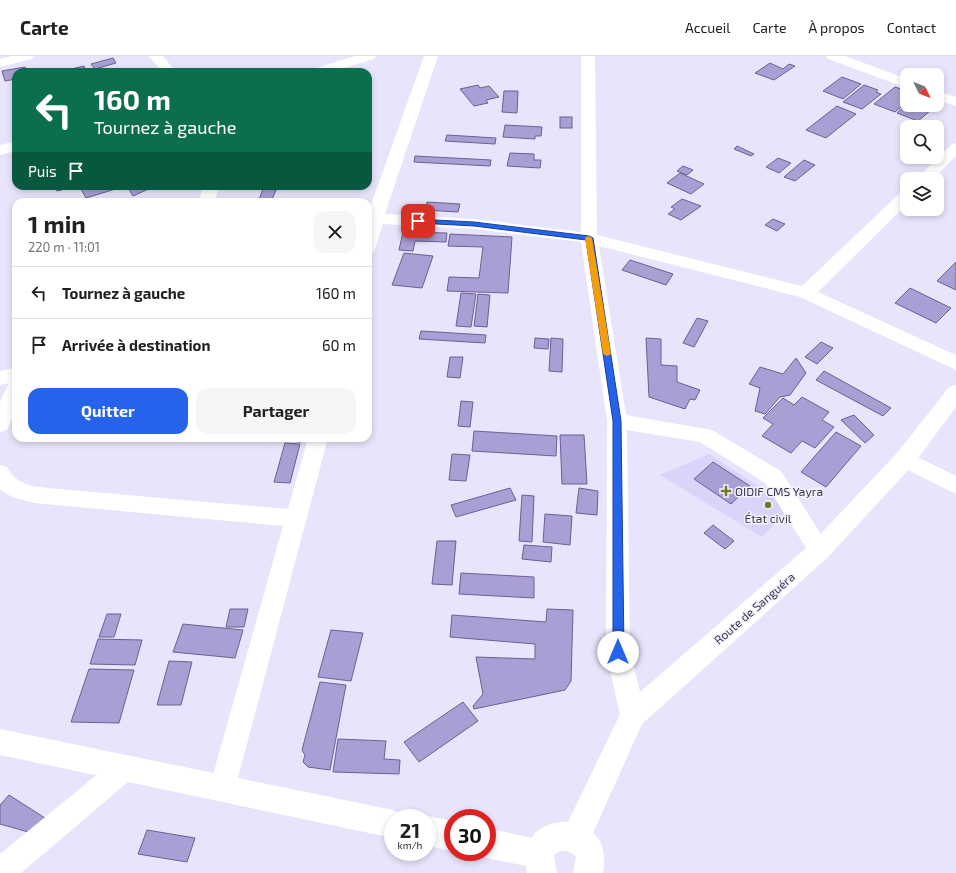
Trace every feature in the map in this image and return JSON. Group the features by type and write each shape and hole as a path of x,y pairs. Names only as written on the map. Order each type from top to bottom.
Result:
{"street":[{"path":"0,63 27,56"},
{"path":"156,56 166,68"},
{"path":"331,68 369,56"},
{"path":"431,56 383,193 372,218 474,224 589,238 806,293 956,364"},
{"path":"588,56 589,238 617,421 618,652 633,715"},
{"path":"833,56 900,81"},
{"path":"944,98 956,102"},
{"path":"0,150 12,147"},
{"path":"931,172 956,148"},
{"path":"806,293 900,203"},
{"path":"0,378 12,376"},
{"name":"Route de Sanguéra","path":"576,837 633,715 820,550 905,460 956,392"},
{"path":"0,425 12,397"},
{"path":"617,421 704,435 773,477 820,550"},
{"path":"222,789 317,442"},
{"path":"905,460 956,486"},
{"path":"0,473 1,478 16,490 47,497 296,518"},
{"path":"0,742 384,822"},
{"path":"0,872 125,768"},
{"path":"496,846 541,864 544,844 551,838 560,834 576,837 586,847 590,857 588,873"}],"shaded area":[{"name":"OIDIF CMS Yayra","path":"709,454 791,507 762,537 660,475"}],"building":[{"path":"113,58 116,63 98,68 94,68 91,64"},
{"path":"770,63 783,69 789,64 795,66 774,80 755,73"},
{"path":"12,69 12,80 5,81 2,71"},
{"path":"842,77 861,84 843,99 823,91"},
{"path":"478,85 480,88 489,86 499,97 486,100 488,103 474,106 460,89"},
{"path":"864,85 878,90 876,92 881,94 862,109 843,102"},
{"path":"895,87 900,89 900,108 895,112 874,104"},
{"path":"504,91 518,91 517,113 502,112"},
{"path":"837,106 856,114 826,138 806,130"},
{"path":"900,110 900,112 929,112 919,120 897,113"},
{"path":"560,117 572,117 572,128 560,128"},
{"path":"505,125 542,127 541,136 535,136 535,139 503,137"},
{"path":"447,135 496,138 495,144 445,141"},
{"path":"737,146 754,154 751,156 734,149"},
{"path":"510,153 534,154 534,160 541,160 540,168 507,166"},
{"path":"415,156 491,160 490,166 414,162"},
{"path":"778,158 791,163 779,173 766,167"},
{"path":"804,160 815,165 795,181 784,177"},
{"path":"683,166 693,170 687,175 677,171"},
{"path":"680,173 704,184 691,194 667,183"},
{"path":"82,190 112,190 86,198"},
{"path":"129,190 146,190 133,196"},
{"path":"263,190 276,190 273,198 260,198"},
{"path":"682,199 701,206 681,220 668,214 675,209 671,207"},
{"path":"427,202 460,204 458,212 425,210"},
{"path":"773,219 785,224 777,231 765,225"},
{"path":"403,232 447,233 446,242 415,241 413,251 399,250"},
{"path":"450,234 512,237 508,293 447,291 449,277 479,278 483,247 448,246"},
{"path":"404,253 433,256 422,288 392,285"},
{"path":"630,260 673,274 666,285 622,270"},
{"path":"956,262 956,290 937,281"},
{"path":"910,288 951,308 936,323 895,303"},
{"path":"461,293 476,294 471,327 456,326"},
{"path":"478,294 490,295 487,327 474,326"},
{"path":"697,318 708,321 694,347 683,343"},
{"path":"421,331 486,335 485,343 419,339"},
{"path":"535,338 549,339 548,349 534,348"},
{"path":"551,338 563,339 562,372 549,371"},
{"path":"646,338 661,339 661,365 677,366 677,382 700,390 695,400 690,399 685,409 649,397"},
{"path":"821,342 833,348 817,364 805,357"},
{"path":"450,357 463,357 460,378 447,377"},
{"path":"796,358 806,373 790,395 780,397 765,414 755,411 760,388 749,384 760,367 783,374"},
{"path":"824,371 891,408 883,416 816,380"},
{"path":"802,397 829,412 822,420 834,427 815,448 802,441 791,453 762,436 773,424 763,418 783,398 794,405"},
{"path":"461,401 473,402 470,427 458,426"},
{"path":"854,415 874,435 865,443 841,420"},
{"path":"474,431 557,436 556,456 472,451"},
{"path":"836,432 861,446 826,487 801,472"},
{"path":"560,435 584,435 587,484 562,484"},
{"path":"285,443 300,444 290,483 274,482"},
{"path":"452,454 470,455 466,481 449,480"},
{"path":"713,462 750,486 731,504 694,479"},
{"path":"510,488 516,500 456,517 451,505"},
{"path":"579,488 598,491 597,515 576,513"},
{"path":"522,495 534,496 532,542 519,541"},
{"path":"545,514 572,516 570,545 543,542"},
{"path":"713,525 734,541 725,549 704,533"},
{"path":"437,541 456,541 452,585 432,584"},
{"path":"524,545 552,547 551,562 522,559"},
{"path":"461,573 534,577 534,598 459,594"},
{"path":"230,609 248,609 244,627 226,627"},
{"path":"547,609 573,610 571,681 565,690 474,709 473,706 483,694 476,657 535,659 535,644 450,637 452,615 546,622"},
{"path":"107,614 121,614 114,637 99,637"},
{"path":"183,624 243,630 235,658 173,652"},
{"path":"331,630 363,633 351,681 318,677"},
{"path":"98,639 142,640 135,665 90,664"},
{"path":"169,661 192,662 181,705 157,705"},
{"path":"89,669 134,670 119,723 71,722"},
{"path":"320,682 346,685 330,770 308,767 303,762 305,755 302,750"},
{"path":"463,702 478,721 419,762 404,742"},
{"path":"338,739 386,741 384,759 400,760 399,774 333,772"},
{"path":"9,795 45,818 32,833 0,824 0,805"},
{"path":"147,830 195,838 187,862 138,854"}],"slow traffic":[{"path":"588,238 607,354"}],"place":[{"name":"OIDIF CMS Yayra","path":"726,491"},
{"name":"État civil","path":"768,505"}],"route":[{"path":"418,221 474,224 589,238 617,421 618,652"}]}
